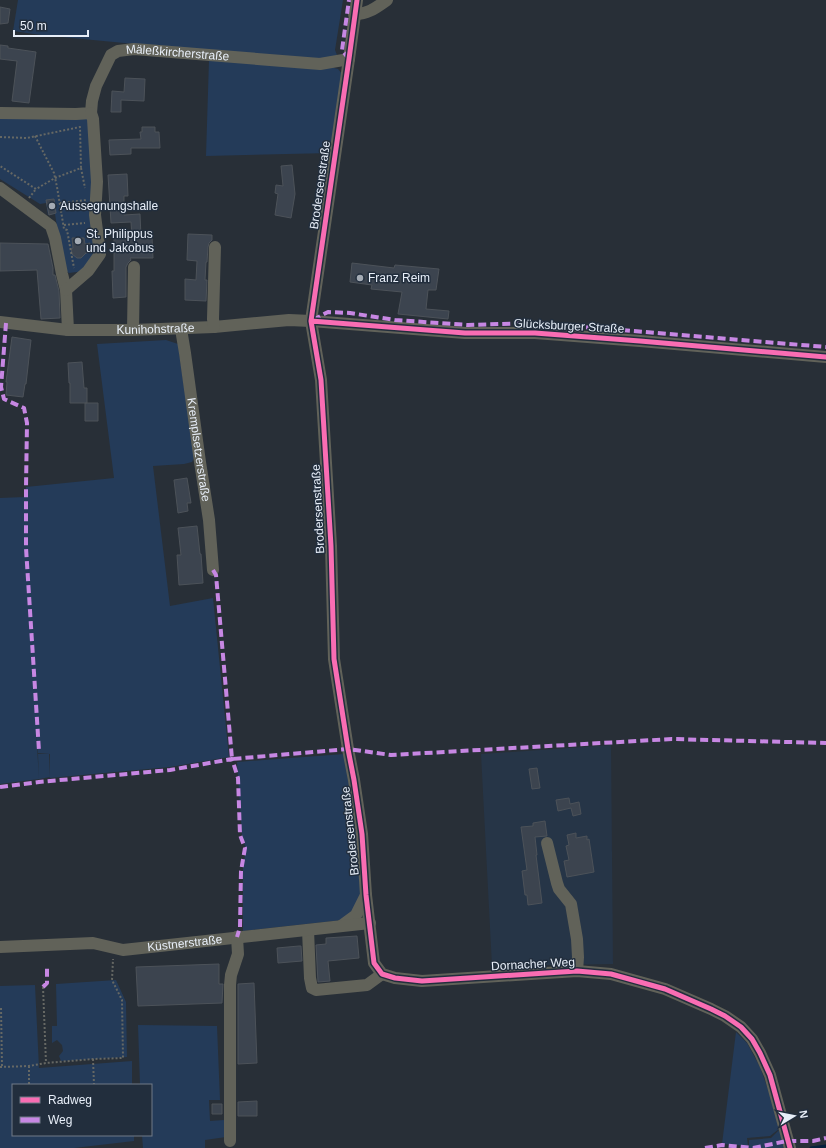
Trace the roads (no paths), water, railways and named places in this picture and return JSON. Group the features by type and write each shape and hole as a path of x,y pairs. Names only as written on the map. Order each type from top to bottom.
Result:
{"street":[{"name":"Brodersenstraße","path":"357,0 311,321 321,380 331,546 334,659 362,834 366,895 374,963 382,974"},
{"path":"354,14 361,15 369,12 387,0"},
{"name":"Mäleßkircherstraße","path":"66,290 88,271 100,254 95,215 97,182 93,119 91,113 92,101 96,86 111,54 118,51 134,49 320,64 349,59"},
{"path":"0,113 91,113"},
{"path":"0,188 51,226 66,290 68,330"},
{"path":"214,327 215,247"},
{"path":"133,330 134,267"},
{"name":"Kunihohstraße","path":"0,322 68,330 133,330 214,327 289,320 311,321"},
{"name":"Glücksburger Straße","path":"311,321 465,333 542,333 826,357"},
{"name":"Kremplsetzerstraße","path":"181,329 186,353 208,516 213,570"},
{"path":"547,843 559,890 571,904 577,939 577,972"},
{"path":"340,926 356,915 366,895"},
{"name":"Küstnerstraße","path":"0,947 93,943 123,950 370,923"},
{"path":"308,930 310,978 312,988 316,990 367,985 382,974"},
{"path":"230,1142 229,993 231,975 238,954 237,937"},
{"name":"Dornacher Weg","path":"382,974 396,978 422,981 577,972 611,974 665,989 726,1016 741,1027 752,1039 770,1075 789,1146"}],"waterway":[{"path":"811,1148 826,1146"}],"place":[{"name":"Aussegnungshalle","path":"52,206"},
{"name":"St. Philippus und Jakobus","path":"78,241"},
{"name":"Franz Reim","path":"360,278"}]}
